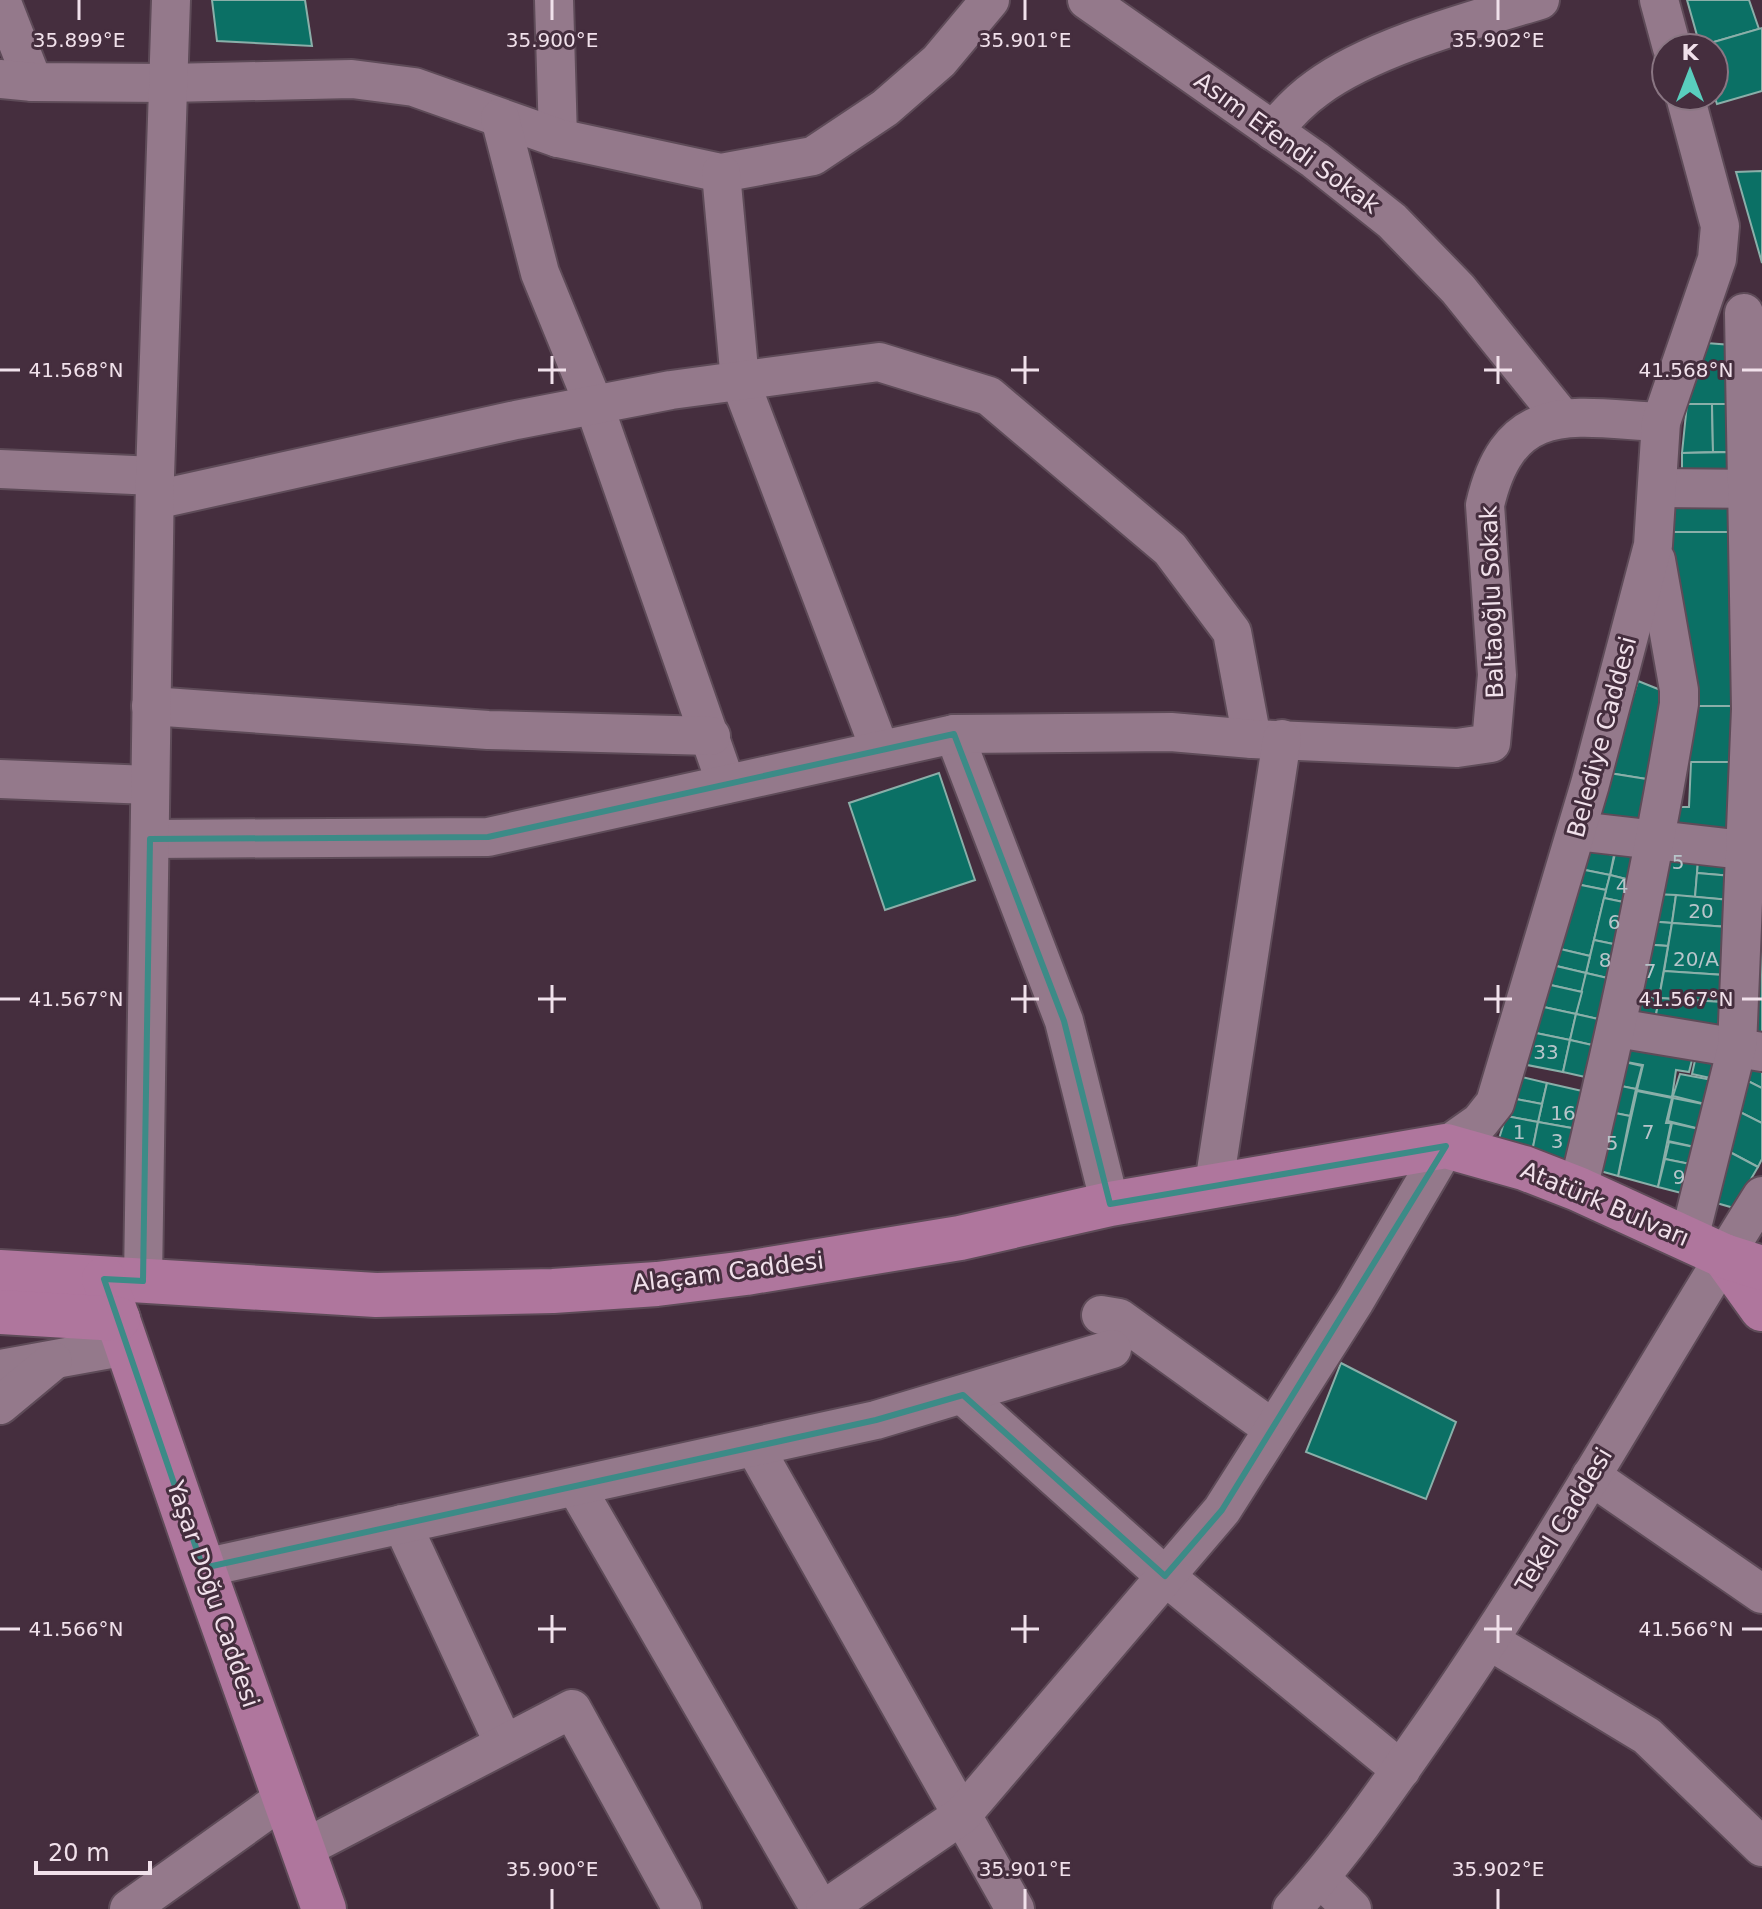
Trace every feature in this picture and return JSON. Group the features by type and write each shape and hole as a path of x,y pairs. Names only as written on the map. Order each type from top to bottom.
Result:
{"main road":[{"name":"Alaçam Caddesi","path":"0,1272 376,1295 553,1291 657,1284 746,1273 960,1238 1214,1184 1446,1146"},
{"name":"Atatürk Bulvarı","path":"1446,1146 1524,1168 1725,1254"},
{"path":"1725,1254 1762,1309"},
{"name":"Yaşar Doğu Caddesi","path":"124,1280 123,1332 324,1909"},
{"path":"0,1312 123,1332"}],"street":[{"path":"1,0 17,81 168,83 352,79 414,87 558,138 721,173 813,156 885,108 939,61 990,0"},
{"path":"124,1280 150,839 155,488 171,0"},
{"path":"554,0 558,138"},
{"name":"Asım Efendi Sokak","path":"1087,0 1326,168 1392,221 1458,289 1561,417"},
{"path":"1273,131 1293,107 1345,70 1456,26 1540,0"},
{"path":"1659,0 1668,32"},
{"name":"Belediye Caddesi","path":"1446,1146 1480,1122 1495,1103 1577,831 1653,545 1661,422 1717,259 1720,226 1689,112"},
{"path":"500,118 540,273 594,405 726,784"},
{"path":"721,173 740,381 880,750"},
{"path":"1702,304 1753,314 1756,769 1750,1049 1725,1254"},
{"path":"0,469 155,488 671,390 879,362 989,396 1170,549 1232,632 1267,739 1214,1184"},
{"name":"Baltaoğlu Sokak","path":"1267,739 1457,748 1491,743 1497,675 1485,505 1500,463 1529,428 1561,417 1661,422"},
{"path":"1657,488 1754,489"},
{"path":"1578,1189 1617,1028 1656,838 1679,704 1653,545"},
{"path":"151,706 488,730 711,736"},
{"path":"150,839 488,837 954,734 1171,732 1267,739"},
{"path":"954,734 1064,1021 1110,1204"},
{"path":"0,779 149,785"},
{"path":"1577,831 1754,851"},
{"path":"1617,1028 1750,1049"},
{"path":"576,1487 823,1909 962,1815 1222,1510 1355,1301 1446,1146"},
{"name":"Tekel Caddesi","path":"1292,1909 1320,1878 1401,1770 1490,1641 1762,1196"},
{"path":"203,1568 876,1420 963,1395 1107,1332 1119,1318 1273,1429"},
{"path":"0,1369 55,1359 123,1332"},
{"path":"0,1405 55,1359"},
{"path":"963,1395 1165,1576 1401,1770"},
{"path":"755,1448 1015,1909"},
{"path":"1591,1476 1762,1594"},
{"path":"402,1524 503,1742"},
{"path":"1490,1641 1647,1736 1762,1847"},
{"path":"303,1849 503,1742 572,1709 682,1909"},
{"path":"129,1909 284,1798"},
{"path":"1320,1878 1352,1909"}],"highlighted area":[{"path":"954,734 1064,1021 1110,1204 1446,1146 1222,1510 1165,1576 963,1395 876,1420 203,1568 104,1279 143,1281 150,839 488,837"}],"building":[{"path":"212,0 305,0 312,46 217,41"},
{"path":"1687,0 1749,0 1759,29 1730,37 1730,32 1696,32"},
{"path":"1762,28 1762,91 1730,100 1730,37"},
{"path":"1762,171 1762,263 1736,172"},
{"path":"1706,343 1732,345 1732,404 1687,404"},
{"path":"1687,404 1712,404 1713,452 1682,453"},
{"path":"1712,404 1732,404 1734,452 1713,452"},
{"path":"1734,452 1734,481 1682,483 1682,453"},
{"path":"1669,495 1734,495 1735,532 1669,532"},
{"path":"1669,532 1735,532 1738,706 1682,706"},
{"path":"1638,681 1673,695 1659,781 1609,773"},
{"path":"1682,706 1738,706 1739,762 1683,762"},
{"path":"1691,762 1739,762 1737,841 1665,833 1669,807 1689,807"},
{"path":"939,773 975,880 885,910 849,803"},
{"path":"1609,773 1659,781 1652,831 1596,822"},
{"path":"1618,841 1647,845 1638,882 1610,875"},
{"path":"1661,847 1699,850 1695,897 1653,894"},
{"path":"1587,850 1614,855 1610,875 1580,869"},
{"path":"1699,850 1734,853 1732,876 1697,873"},
{"path":"1580,869 1610,875 1606,890 1576,884"},
{"path":"1697,873 1732,876 1730,900 1695,897"},
{"path":"1610,875 1638,882 1633,904 1604,898"},
{"path":"1576,884 1606,890 1590,956 1556,948"},
{"path":"1653,894 1676,895 1672,923 1647,921"},
{"path":"1676,895 1730,900 1728,927 1672,923"},
{"path":"1604,898 1633,904 1623,946 1594,940"},
{"path":"1762,901 1762,1042 1752,1042"},
{"path":"1647,921 1672,923 1668,946 1641,944"},
{"path":"1672,923 1728,927 1724,975 1664,971"},
{"path":"1594,940 1623,946 1616,980 1586,973"},
{"path":"1641,944 1668,946 1659,998 1630,996"},
{"path":"1556,948 1590,956 1586,973 1552,965"},
{"path":"1552,965 1586,973 1582,992 1546,984"},
{"path":"1664,971 1724,975 1722,1002 1659,998"},
{"path":"1586,973 1616,980 1607,1021 1576,1014"},
{"path":"1546,984 1582,992 1576,1014 1539,1006"},
{"path":"1630,996 1659,998 1654,1026 1625,1021"},
{"path":"1659,998 1722,1002 1719,1036 1654,1026"},
{"path":"1539,1006 1576,1014 1570,1040 1531,1032"},
{"path":"1576,1014 1607,1021 1601,1047 1570,1040"},
{"path":"1531,1032 1570,1040 1563,1072 1522,1064"},
{"path":"1622,1036 1695,1048 1689,1072 1676,1070 1672,1097 1637,1090 1643,1065 1616,1060"},
{"path":"1570,1040 1601,1047 1594,1079 1563,1072"},
{"path":"1698,1047 1730,1052 1724,1081 1692,1074"},
{"path":"1750,1056 1762,1059 1762,1088 1744,1079"},
{"path":"1616,1060 1642,1066 1636,1089 1611,1084"},
{"path":"1680,1074 1723,1082 1713,1106 1673,1096"},
{"path":"1518,1076 1547,1083 1542,1104 1511,1098"},
{"path":"1744,1079 1762,1088 1762,1123 1736,1110"},
{"path":"1547,1083 1591,1093 1583,1130 1538,1122"},
{"path":"1611,1084 1636,1089 1630,1116 1605,1111"},
{"path":"1637,1091 1672,1098 1666,1123 1671,1123 1658,1187 1618,1176"},
{"path":"1511,1098 1542,1104 1538,1122 1506,1116"},
{"path":"1673,1098 1713,1106 1708,1131 1668,1121"},
{"path":"1736,1110 1762,1123 1762,1159 1758,1167 1726,1150"},
{"path":"1605,1111 1630,1116 1618,1176 1593,1169"},
{"path":"1506,1116 1538,1122 1532,1152 1498,1142"},
{"path":"1538,1122 1583,1130 1575,1164 1532,1152"},
{"path":"1672,1123 1708,1131 1704,1149 1668,1141"},
{"path":"1669,1142 1704,1149 1700,1166 1665,1159"},
{"path":"1726,1150 1758,1167 1734,1208 1713,1202"},
{"path":"1665,1159 1700,1166 1693,1196 1658,1187"},
{"path":"1341,1363 1456,1422 1426,1499 1306,1452"}]}
